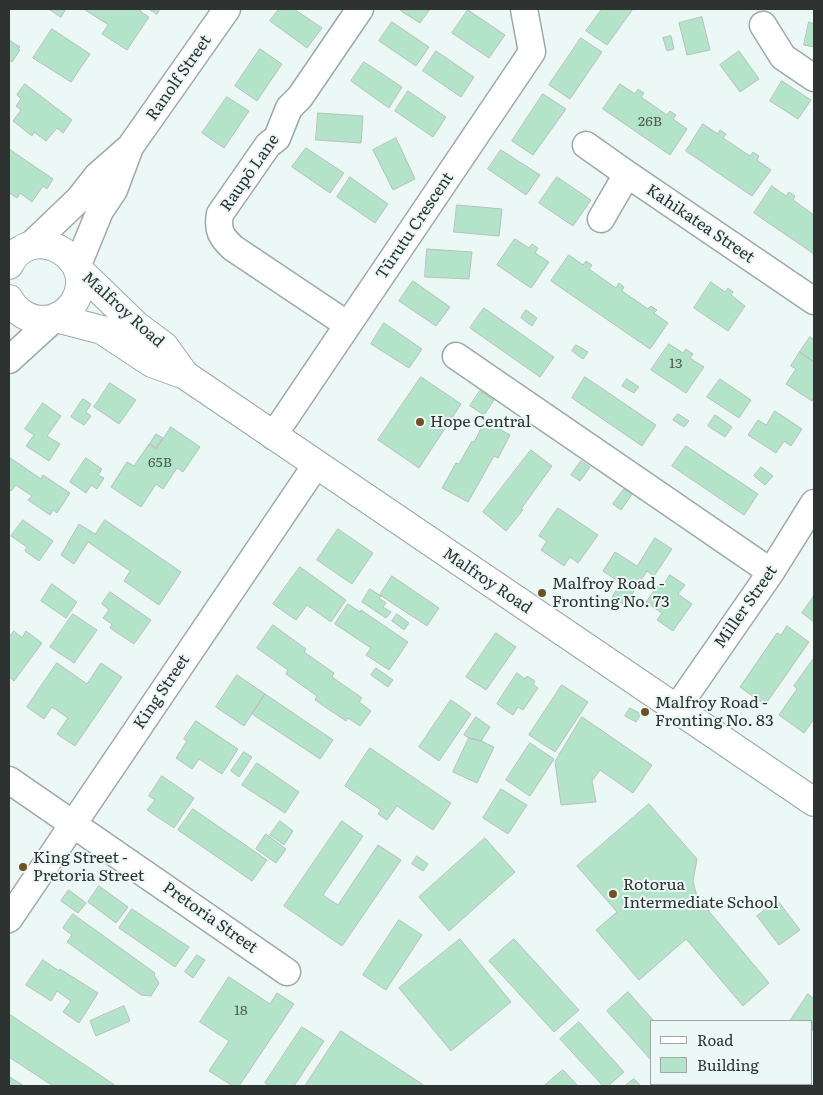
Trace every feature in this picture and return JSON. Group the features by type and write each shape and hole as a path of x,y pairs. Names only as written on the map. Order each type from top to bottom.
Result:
{"main road":[{"path":"9,265 19,252 23,242"},
{"name":"Malfroy Road","path":"23,242 58,248 66,252 77,268 137,326 164,346 185,375"},
{"path":"56,318 72,306 77,297 80,288 80,278 77,268"},
{"name":"Malfroy Road","path":"9,299 18,311 26,316 46,320 56,318 102,330 152,363 185,375 814,802"}],"street":[{"name":"Ranolf Street","path":"23,242 79,199 97,176 130,147 227,9"},
{"name":"Raupō Lane","path":"348,325 233,248 224,240 219,232 218,224 220,214 268,145 277,138 289,108 300,97 360,9"},
{"name":"Tūrutu Crescent","path":"273,436 532,52 524,9"},
{"path":"763,25 783,57 814,78"},
{"name":"Kahikatea Street","path":"586,145 814,301"},
{"name":"Ranolf Street","path":"77,268 100,211 114,190 130,147"},
{"path":"601,219 627,174"},
{"path":"9,360 56,318"},
{"path":"456,356 771,572"},
{"name":"King Street","path":"9,920 316,465"},
{"name":"Miller Street","path":"676,708 771,572 814,503"},
{"name":"Pretoria Street","path":"9,780 74,823 287,972"}],"green space":[{"path":"794,1085 796,1086 736,1086"}],"building":[{"path":"49,9 66,9 61,17"},
{"path":"84,9 141,9 140,11 149,17 127,50 102,34 108,25"},
{"path":"149,9 160,9 157,14"},
{"path":"279,9 294,9 322,28 307,48 270,21"},
{"path":"402,9 430,9 420,23 401,11"},
{"path":"602,9 633,9 607,45 586,31"},
{"path":"468,10 505,35 489,58 452,33"},
{"path":"702,17 710,50 687,55 679,23"},
{"path":"392,22 429,47 416,66 379,41"},
{"path":"809,22 814,24 814,47 804,45"},
{"path":"52,29 90,54 71,82 33,58"},
{"path":"671,36 674,49 667,51 663,38"},
{"path":"581,38 602,52 570,99 549,85"},
{"path":"9,40 20,47 12,62 9,60"},
{"path":"260,49 282,64 257,101 235,86"},
{"path":"436,51 474,77 461,97 423,71"},
{"path":"739,51 759,79 740,92 720,65"},
{"path":"364,62 402,87 389,108 351,81"},
{"path":"782,81 811,100 798,119 770,101"},
{"path":"25,84 72,120 63,133 57,128 46,141 34,132 32,136 13,121 21,110 16,106 21,99 17,95"},
{"path":"620,84 635,94 638,89 644,93 641,97 667,115 670,111 676,115 673,119 687,129 670,155 603,109"},
{"path":"408,91 446,117 433,137 395,111"},
{"path":"543,94 566,109 533,155 512,141"},
{"path":"227,97 249,111 224,148 202,133"},
{"path":"318,113 363,116 361,143 316,140"},
{"path":"703,124 718,134 720,130 726,134 723,138 750,156 753,152 759,156 757,160 771,170 752,196 686,151"},
{"path":"396,138 415,179 393,190 373,150"},
{"path":"306,148 344,173 330,193 292,167"},
{"path":"9,149 53,179 47,189 43,186 32,202 20,193 17,198 9,193"},
{"path":"501,150 540,175 526,195 488,169"},
{"path":"350,177 388,204 375,223 337,197"},
{"path":"557,177 591,200 573,226 539,203"},
{"path":"772,186 786,196 789,192 795,196 793,200 814,215 814,254 754,213"},
{"path":"457,205 502,209 499,236 454,232"},
{"path":"515,239 529,248 532,244 538,248 535,253 549,262 531,288 497,265"},
{"path":"427,249 472,252 469,279 425,277"},
{"path":"569,255 583,265 586,261 592,265 589,269 616,288 619,283 624,287 622,291 648,309 651,306 657,310 654,313 668,323 650,349 551,281"},
{"path":"413,281 450,307 436,326 399,301"},
{"path":"711,282 725,292 728,288 733,292 731,295 745,306 728,331 694,308"},
{"path":"484,308 554,357 540,377 470,328"},
{"path":"526,310 537,318 532,326 521,318"},
{"path":"384,323 422,349 409,368 371,344"},
{"path":"810,337 814,340 814,362 800,352"},
{"path":"669,344 683,353 686,349 693,354 690,358 704,367 686,393 651,370"},
{"path":"576,345 588,352 583,359 572,351"},
{"path":"800,352 814,362 814,397 812,401 786,384 796,369 791,366"},
{"name":"Hope Central","path":"421,377 461,404 419,468 378,440"},
{"path":"585,377 656,425 642,446 572,398"},
{"path":"627,379 639,387 634,393 622,386"},
{"path":"720,379 751,400 739,418 707,397"},
{"path":"110,383 136,400 119,424 94,407"},
{"path":"480,391 494,400 484,415 470,406"},
{"path":"83,399 91,404 86,412 91,416 84,425 71,417"},
{"path":"43,403 61,416 47,436 60,444 49,461 26,446 34,435 25,429"},
{"path":"775,411 802,429 791,446 784,441 776,453 748,435 758,420 766,425"},
{"path":"678,414 689,421 684,427 673,420"},
{"path":"715,415 732,427 725,437 708,426"},
{"path":"485,421 510,435 498,458 494,456 468,502 442,488 456,463 459,464 472,441 474,442"},
{"path":"171,427 200,447 183,472 177,468 163,489 156,484 141,507 111,487 127,462 134,466 149,444 156,449"},
{"path":"156,434 163,438 156,448 150,444"},
{"path":"686,446 758,494 744,515 672,466"},
{"path":"531,450 552,466 521,509 523,510 506,531 483,512"},
{"path":"9,457 41,479 43,475 70,493 57,513 53,510 50,515 28,500 32,496 16,485 11,491 9,490"},
{"path":"86,458 102,469 98,475 104,478 97,489 91,485 86,493 70,482"},
{"path":"581,461 590,467 580,481 571,475"},
{"path":"761,467 773,476 765,485 754,476"},
{"path":"624,489 632,494 621,510 613,504"},
{"path":"558,508 598,535 578,563 570,557 564,566 541,550 547,541 539,536"},
{"path":"23,520 53,541 39,561 25,551 27,547 11,536"},
{"path":"105,520 181,572 159,605 124,581 130,571 88,542 74,564 61,555 79,524 95,534"},
{"path":"338,529 373,553 352,584 317,560"},
{"path":"655,538 672,549 654,576 647,571 625,605 612,597 621,583 603,571 615,552 637,566"},
{"path":"300,567 346,600 331,622 307,605 296,620 273,604"},
{"path":"670,575 685,585 678,594 692,604 673,631 657,620 662,613 646,602 660,583 663,585"},
{"path":"392,576 439,608 427,626 380,595"},
{"path":"52,584 77,602 66,618 41,601"},
{"path":"370,589 381,596 379,598 386,603 383,607 391,612 386,618 362,602"},
{"path":"110,592 151,620 134,644 110,628 112,624 103,618 109,610 102,604"},
{"path":"814,596 814,622 802,613"},
{"path":"348,604 360,612 361,610 408,642 389,670 366,655 371,648 335,624"},
{"path":"73,614 97,630 74,663 50,647"},
{"path":"397,614 409,623 404,630 392,621"},
{"path":"273,625 306,649 304,652 334,673 332,677 362,698 359,702 371,711 360,726 348,718 346,721 315,700 317,696 286,674 288,670 257,648"},
{"path":"787,626 809,642 765,705 740,687 777,633 781,635"},
{"path":"14,631 22,638 26,631 42,643 14,681 9,677 9,638"},
{"path":"496,633 516,647 486,690 466,677"},
{"path":"814,658 814,719 804,733 779,715 797,689 794,686"},
{"path":"57,663 87,684 101,663 122,677 75,746 57,734 68,718 52,707 44,719 27,707"},
{"path":"376,668 393,680 388,687 371,675"},
{"path":"517,673 525,679 527,676 535,681 533,684 538,688 523,710 518,707 513,715 497,704"},
{"path":"237,675 265,694 244,726 216,707"},
{"path":"562,685 588,702 555,752 529,735"},
{"path":"265,694 333,740 320,759 252,714"},
{"path":"451,700 471,714 439,761 419,747"},
{"path":"630,708 641,714 636,722 625,716"},
{"path":"476,717 490,727 481,741 464,735"},
{"path":"582,717 652,765 633,793 600,770 592,781 596,802 561,805 555,762"},
{"path":"196,721 238,749 222,774 199,759 192,769 176,758 187,741 184,739"},
{"path":"469,738 494,747 477,783 453,772"},
{"path":"530,743 554,759 530,796 506,780"},
{"path":"370,748 451,803 433,830 397,806 387,820 378,814 381,810 345,786"},
{"path":"244,752 252,757 239,777 231,771"},
{"path":"257,763 299,792 285,813 242,785"},
{"path":"162,776 194,798 174,828 147,810 155,800 149,796"},
{"path":"501,789 527,805 508,834 483,818"},
{"path":"649,804 697,859 693,881 697,897 769,983 743,1006 686,939 639,980 596,930 617,912 577,866"},
{"path":"193,809 267,860 252,881 178,830"},
{"path":"280,821 293,831 284,845 270,835"},
{"path":"342,821 363,836 323,895 338,905 378,845 401,860 342,946 284,906"},
{"path":"266,834 286,849 276,863 256,849"},
{"path":"485,838 515,872 449,931 419,897"},
{"path":"417,856 428,864 423,871 412,864"},
{"path":"99,886 128,907 116,923 88,902"},
{"path":"69,890 86,903 78,913 61,901"},
{"path":"778,901 800,930 779,945 757,916"},
{"path":"132,909 189,947 175,967 119,928"},
{"path":"73,914 155,973 154,975 159,983 151,996 141,995 67,942 72,935 63,928"},
{"path":"399,920 422,935 386,990 363,975"},
{"path":"460,939 511,1002 451,1051 399,988"},
{"path":"514,939 579,1010 554,1032 489,961"},
{"path":"197,955 205,960 193,978 185,972"},
{"path":"43,960 98,993 79,1023 63,1012 71,1001 57,991 51,1001 26,985"},
{"path":"229,977 270,1004 277,993 294,1004 239,1086 233,1086 209,1071 229,1041 200,1022"},
{"path":"628,992 653,1020 650,1020 650,1059 607,1011"},
{"path":"808,994 814,999 813,1029 813,1020 791,1020"},
{"path":"124,1006 130,1021 96,1036 90,1021"},
{"path":"9,1014 116,1086 53,1086 9,1057"},
{"path":"579,1022 624,1072 608,1086 603,1086 560,1039"},
{"path":"302,1027 324,1041 294,1086 269,1086 265,1083"},
{"path":"341,1031 425,1086 305,1086"},
{"path":"563,1070 578,1086 544,1086"},
{"path":"10,1077 24,1086 9,1086"},
{"path":"634,1079 641,1086 625,1086"},
{"path":"674,1085 692,1085 691,1086"}],"place":[{"name":"Hope Central","path":"420,422"},
{"name":"Malfroy Road - Fronting No. 73","path":"542,593"},
{"name":"Malfroy Road - Fronting No. 83","path":"645,712"},
{"name":"King Street - Pretoria Street","path":"23,867"},
{"name":"Rotorua Intermediate School","path":"613,894"}]}
